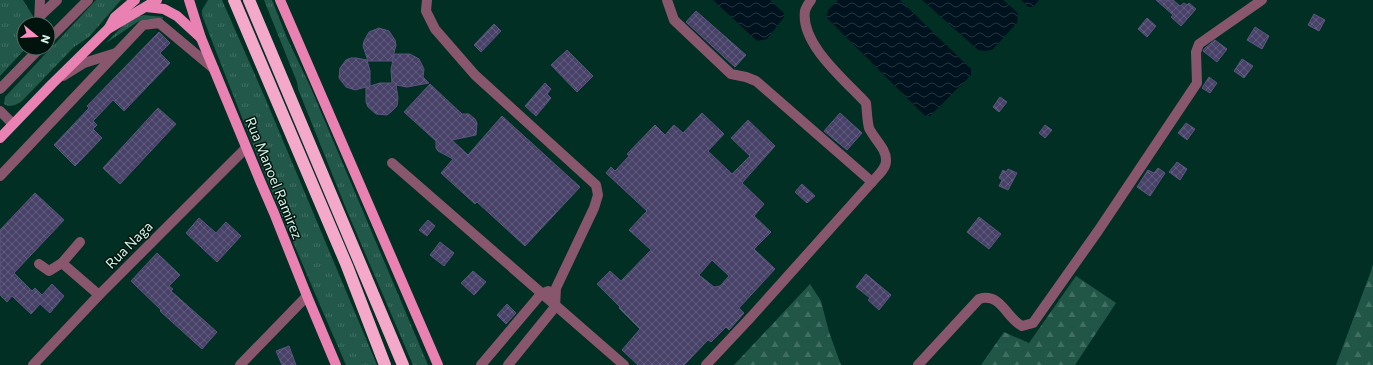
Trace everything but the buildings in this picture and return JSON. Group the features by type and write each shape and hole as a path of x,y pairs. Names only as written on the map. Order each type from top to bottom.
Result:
{"highway":[{"path":"234,0 347,266 385,365"},
{"path":"249,0 403,365"}],"main road":[{"path":"108,30 115,17 135,0"},
{"path":"0,138 52,84 108,30 157,0"},
{"name":"Rua Manoel Ramirez","path":"189,0 201,38 336,365"},
{"path":"280,0 438,365"},
{"path":"146,7 164,9 177,16 201,38"}],"street":[{"path":"40,0 40,16"},
{"path":"43,16 57,0"},
{"path":"56,32 88,0"},
{"path":"427,0 426,11 435,29 475,75 596,184 598,194 594,208 556,288 555,307 508,365"},
{"path":"667,0 674,20 731,74 746,76 756,81 872,182"},
{"path":"706,365 751,318 882,171 886,162 885,154 870,128 866,103 824,59 809,37 805,10 811,0"},
{"path":"918,365 979,299 984,297 999,302 1017,324 1022,326 1033,323 1098,231 1197,83 1196,52 1199,44 1262,0"},
{"path":"0,176 143,25 159,23 214,69"},
{"path":"52,84 84,63 116,53"},
{"path":"0,89 31,56"},
{"path":"0,111 13,124"},
{"name":"Rua Naga","path":"33,365 99,295 246,148"},
{"path":"392,163 555,307 624,365"},
{"path":"39,264 49,271 62,263 80,242"},
{"path":"62,263 99,295"},
{"path":"482,365 541,294 556,288"},
{"path":"240,365 307,296"}],"green space":[{"path":"0,0 23,0 33,16 16,16 16,56 19,56 0,76"},
{"path":"96,0 121,0 89,37 74,47 21,102 11,106 4,104 5,97 43,56 56,56 56,43"},
{"path":"208,0 222,0 266,100 377,365 346,365 272,191 202,15 202,10"},
{"path":"264,0 272,0 428,365 413,365 347,211"},
{"path":"144,15 163,17 162,21 148,19 139,21 106,43 128,22"},
{"path":"1373,264 1373,365 1336,365 1371,271"},
{"path":"1076,276 1116,303 1075,365 981,365 1004,332 1029,343"},
{"path":"810,284 821,301 829,332 841,365 734,365"}],"water":[{"path":"713,0 770,0 784,13 784,17 767,39 757,41"},
{"path":"838,0 900,0 971,69 971,75 930,116 925,116 826,17 828,10"},
{"path":"922,0 1003,0 1017,12 1017,23 992,50 978,50"},
{"path":"1021,0 1039,0 1033,7 1028,7"}]}
